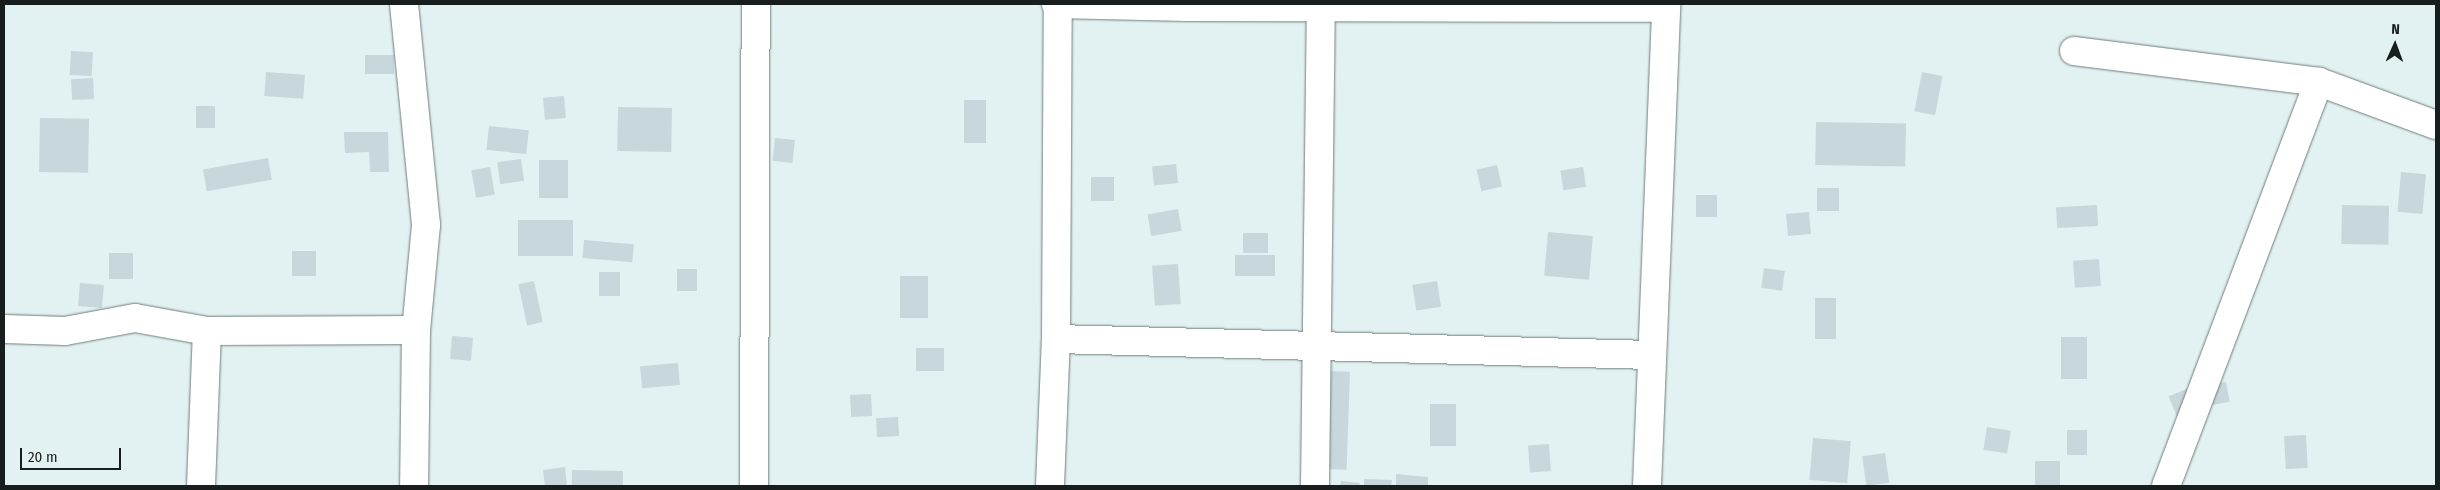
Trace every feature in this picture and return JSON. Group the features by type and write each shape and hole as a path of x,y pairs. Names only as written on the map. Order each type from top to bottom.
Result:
{"street":[{"path":"404,4 426,224 416,330 414,486"},
{"path":"754,486 756,4"},
{"path":"1050,486 1056,339 1057,4 1321,7 1666,6 1647,486"},
{"path":"1315,486 1321,7"},
{"path":"2074,51 2319,82 2436,125"},
{"path":"2166,486 2319,82"},
{"path":"4,329 66,331 135,318 207,331 416,330"},
{"path":"201,486 207,331"},
{"path":"1056,339 1317,344 1652,354"}],"building":[{"path":"71,51 93,52 92,76 70,75"},
{"path":"365,55 394,55 394,74 365,74"},
{"path":"266,72 305,75 303,99 264,96"},
{"path":"1922,72 1943,76 1935,115 1914,111"},
{"path":"93,78 94,99 72,100 71,79"},
{"path":"564,96 566,118 545,120 543,98"},
{"path":"964,100 986,100 986,143 964,143"},
{"path":"196,106 215,106 215,128 196,128"},
{"path":"618,107 672,108 671,152 617,151"},
{"path":"40,118 89,119 88,173 39,172"},
{"path":"1816,122 1906,124 1905,167 1815,165"},
{"path":"489,126 529,130 526,154 486,150"},
{"path":"344,132 388,132 389,172 370,172 369,152 345,153"},
{"path":"775,138 795,140 792,163 773,161"},
{"path":"268,158 272,180 207,191 203,169"},
{"path":"521,159 524,181 500,184 497,162"},
{"path":"539,160 568,160 568,198 539,198"},
{"path":"1176,164 1178,183 1154,185 1152,167"},
{"path":"1497,165 1502,186 1481,191 1477,170"},
{"path":"490,167 495,195 476,198 471,170"},
{"path":"1583,167 1586,187 1563,190 1560,171"},
{"path":"2401,172 2426,174 2422,214 2398,212"},
{"path":"1091,177 1114,177 1114,201 1091,201"},
{"path":"1817,188 1839,188 1839,211 1817,211"},
{"path":"1696,195 1717,195 1717,217 1696,217"},
{"path":"2097,205 2098,226 2057,228 2056,207"},
{"path":"2342,205 2389,206 2388,245 2341,244"},
{"path":"1178,209 1182,231 1151,236 1147,214"},
{"path":"1809,212 1811,234 1788,236 1786,214"},
{"path":"518,220 573,220 573,256 518,256"},
{"path":"1548,232 1593,236 1589,280 1544,276"},
{"path":"1243,233 1268,233 1268,253 1243,253"},
{"path":"584,240 634,244 632,262 582,258"},
{"path":"292,251 316,251 316,276 292,276"},
{"path":"109,253 133,253 133,279 109,279"},
{"path":"1235,255 1275,255 1275,276 1235,276"},
{"path":"2099,259 2101,286 2075,288 2073,261"},
{"path":"1178,264 1181,304 1155,306 1152,266"},
{"path":"1764,268 1785,271 1782,291 1761,288"},
{"path":"677,269 697,269 697,291 677,291"},
{"path":"599,272 620,272 620,296 599,296"},
{"path":"900,276 928,276 928,318 900,318"},
{"path":"534,281 543,322 527,325 518,284"},
{"path":"1437,281 1441,307 1416,311 1412,285"},
{"path":"80,283 104,285 102,308 78,306"},
{"path":"1815,298 1836,298 1836,339 1815,339"},
{"path":"452,336 473,338 471,361 450,359"},
{"path":"2061,337 2087,337 2087,379 2061,379"},
{"path":"916,348 944,348 944,371 916,371"},
{"path":"678,363 680,385 642,388 640,366"},
{"path":"1327,371 1350,372 1347,470 1324,469"},
{"path":"2226,382 2230,402 2198,408 2195,388"},
{"path":"2189,388 2198,410 2178,418 2169,396"},
{"path":"871,394 872,416 851,417 850,395"},
{"path":"1430,404 1456,404 1456,446 1430,446"},
{"path":"898,417 899,436 877,437 876,418"},
{"path":"1987,427 2011,431 2007,453 1983,450"},
{"path":"2067,430 2087,430 2087,455 2067,455"},
{"path":"2306,435 2308,468 2286,469 2284,436"},
{"path":"1813,438 1851,441 1847,483 1809,480"},
{"path":"1549,444 1551,471 1530,472 1528,445"},
{"path":"1885,453 1889,483 1866,486 1862,456"},
{"path":"2035,461 2060,461 2060,486 2035,486"},
{"path":"565,467 567,486 545,486 543,470"},
{"path":"572,470 623,471 623,486 572,486"},
{"path":"1396,474 1428,477 1428,486 1396,486"},
{"path":"1364,479 1392,480 1391,486 1364,486"},
{"path":"1341,481 1360,483 1359,486 1340,486"}]}
